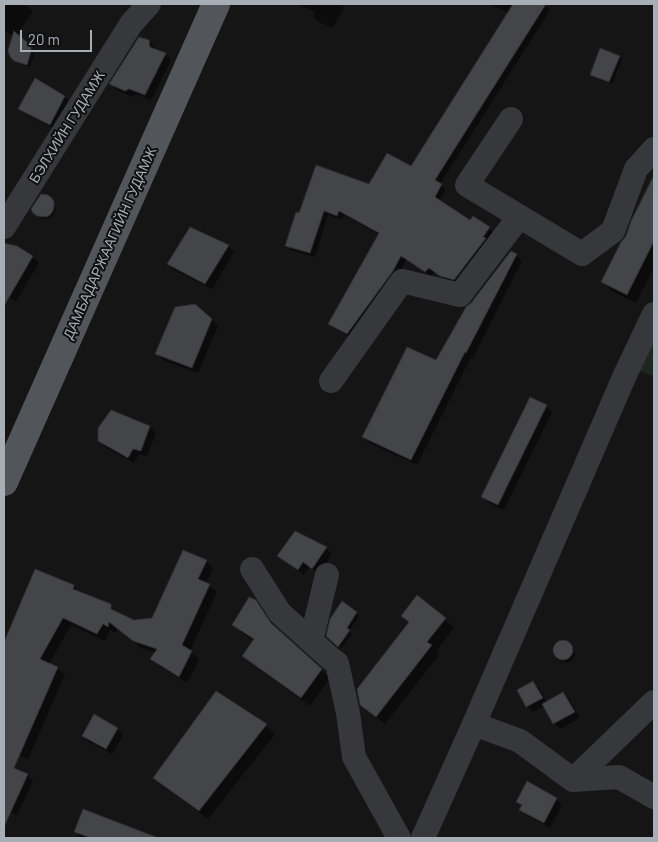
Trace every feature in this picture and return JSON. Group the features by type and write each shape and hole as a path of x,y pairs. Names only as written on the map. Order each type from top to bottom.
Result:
{"main road":[{"name":"ДАМБАДАРЖААГИЙН ГУДАМЖ","path":"4,482 216,4"}],"street":[{"name":"БЭЛХИЙН ГУДАМЖ","path":"4,228 131,24 149,4"},
{"path":"511,119 467,185 519,218 582,254 612,231 636,169 654,149"},
{"path":"331,381 402,281 460,295 519,218"},
{"path":"423,838 624,375 654,314"},
{"path":"252,569 280,613 337,663 348,713 354,757 399,838"},
{"path":"311,640 327,574"},
{"path":"573,780 654,702"},
{"path":"474,724 520,741 573,780 619,777 654,797"}],"shaded area":[{"path":"654,302 654,376 623,366"}],"building":[{"path":"513,4 546,4 435,180 442,184 435,197 470,220 473,216 490,227 483,237 486,238 454,280 440,276 429,268 425,272 401,256 393,271 347,334 328,324 379,233 339,211 337,216 324,211 310,253 285,246 296,212 299,213 316,165 369,184 387,153 411,166"},
{"path":"14,31 31,48 27,65 14,61 9,54 8,50"},
{"path":"139,37 149,40 150,47 166,53 145,95 129,89 125,91 109,84"},
{"path":"600,48 620,56 609,82 590,75"},
{"path":"35,78 65,96 50,125 18,109"},
{"path":"654,175 654,241 627,295 601,282 621,242 626,236 631,221"},
{"path":"41,194 48,195 54,202 53,211 46,217 37,216 31,209"},
{"path":"190,227 229,245 205,284 167,264"},
{"path":"4,243 17,246 33,256 4,306"},
{"path":"511,251 517,254 411,460 362,437 407,347 436,360 466,307"},
{"path":"195,304 212,319 192,368 155,354 175,307"},
{"path":"530,397 547,405 498,505 481,497"},
{"path":"111,410 150,426 141,451 133,449 128,458 98,441 98,428"},
{"path":"295,531 327,547 312,569 303,562 298,570 277,556"},
{"path":"183,550 207,560 198,579 210,584 182,645 192,651 179,677 150,659 157,649 133,641 109,622 108,627 103,624 97,634 63,618 40,659 58,667 14,768 28,774 4,827 4,642 35,569 74,585 73,589 111,604 111,609 134,620 152,618"},
{"path":"417,595 446,618 427,642 432,645 376,717 360,705 357,689 409,622 401,616"},
{"path":"249,597 256,600 271,623 322,669 301,698 242,656 254,639 232,625"},
{"path":"342,601 357,612 347,628 350,630 338,647 326,636 330,619"},
{"path":"559,640 567,640 573,646 573,654 567,660 559,660 553,654 553,646"},
{"path":"533,681 543,698 526,707 517,690"},
{"path":"216,691 267,724 199,811 153,778"},
{"path":"563,692 575,712 553,724 542,704"},
{"path":"94,714 118,728 106,749 82,736"},
{"path":"527,781 557,798 544,823 519,810 522,805 516,802"},
{"path":"83,809 156,838 91,838 74,832"}]}
